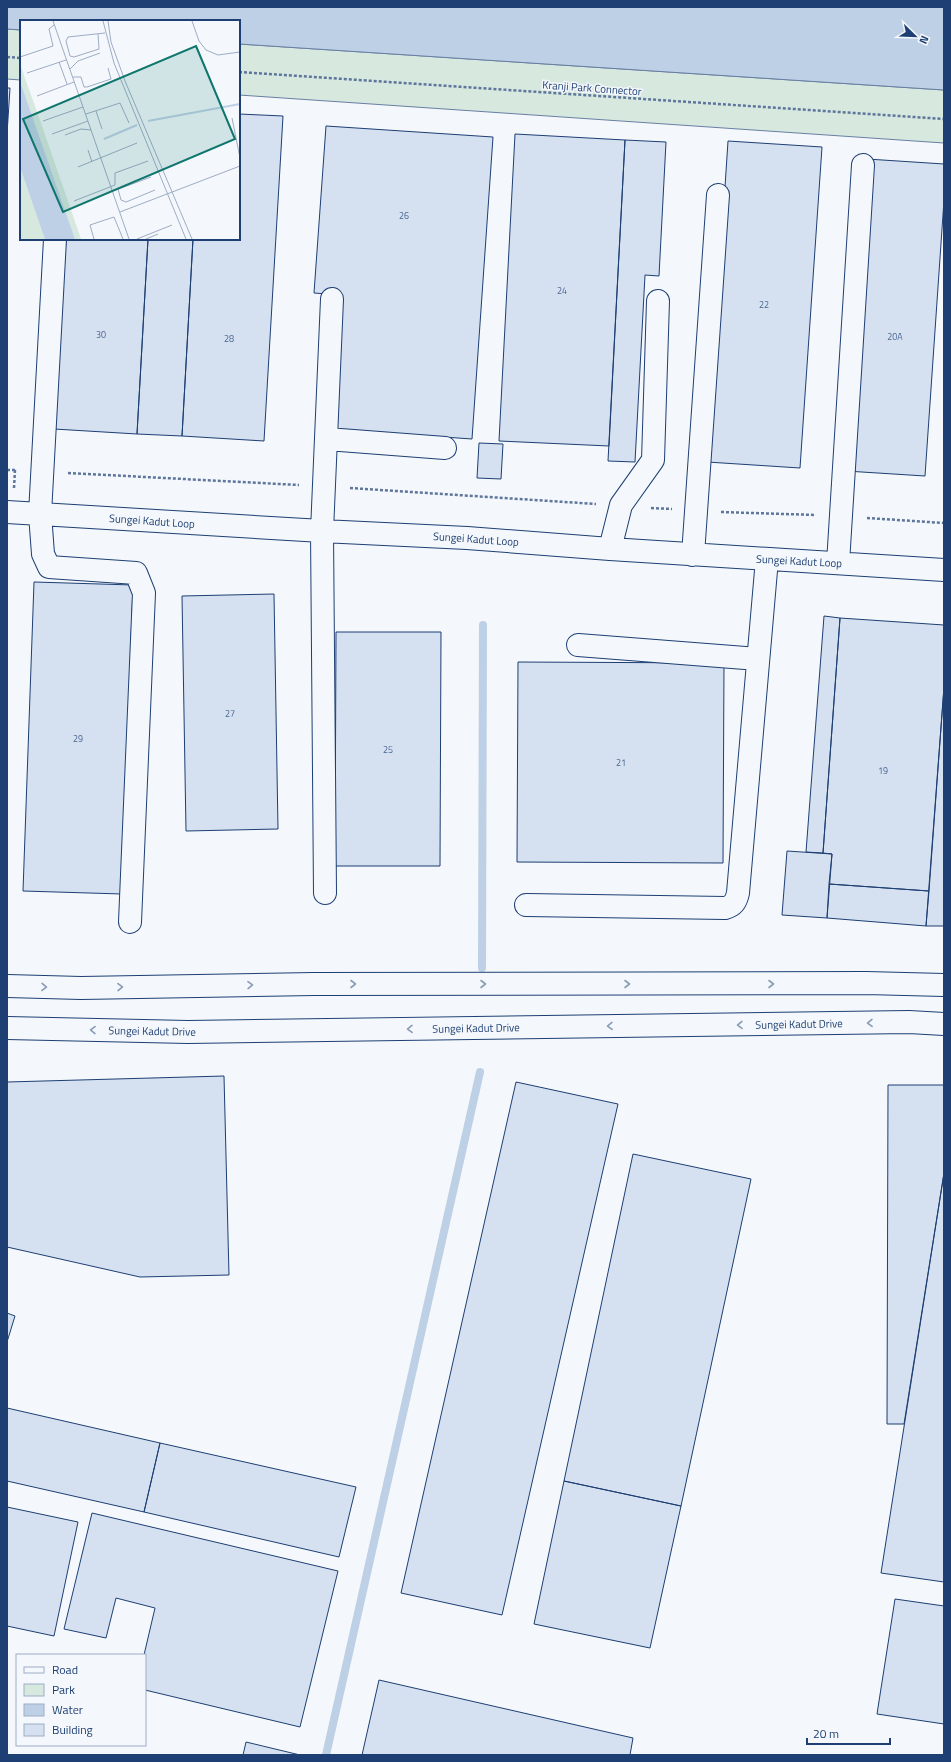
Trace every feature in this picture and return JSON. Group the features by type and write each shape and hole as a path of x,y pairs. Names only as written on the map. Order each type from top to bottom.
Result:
{"main road":[{"path":"838,563 863,165"},
{"path":"693,555 718,195"},
{"path":"55,240 40,514 43,554 49,567 136,573 144,593 130,922"},
{"path":"325,893 322,531 332,299"},
{"path":"610,549 621,505 652,460 658,301"},
{"path":"326,439 445,448"},
{"name":"Sungei Kadut Loop","path":"7,512 467,538 693,555 944,570"},
{"path":"526,905 725,908 731,906 736,901 738,893 767,559"},
{"path":"578,645 758,659"},
{"path":"7,986 81,988 322,984 866,983 944,986"},
{"name":"Sungei Kadut Drive","path":"7,1028 188,1032 909,1022 944,1024"}],"path":[{"path":"7,57 20,58"},
{"name":"Kranji Park Connector","path":"240,72 944,119"},
{"path":"7,470 324,486 696,511 841,516 944,523"}],"green space":[{"path":"7,29 20,30 20,80 7,79"},
{"path":"240,44 944,90 944,143 240,95"}],"water":[{"path":"7,7 944,7 944,90 240,44 240,20 20,20 20,30 7,29"}],"building":[{"path":"7,88 10,88 7,134"},
{"path":"240,114 283,116 264,441 182,436 193,240 240,240"},
{"path":"326,126 493,137 472,439 331,429 340,295 314,293"},
{"path":"515,134 625,140 609,446 499,441"},
{"path":"625,140 666,142 659,276 645,275 635,462 608,461"},
{"path":"728,141 822,147 800,468 707,462"},
{"path":"867,159 944,164 944,200 925,476 846,471"},
{"path":"66,240 148,240 137,434 54,429"},
{"path":"148,240 193,240 182,436 137,434"},
{"path":"479,443 503,444 501,479 477,478"},
{"path":"34,582 133,585 122,894 23,891"},
{"path":"274,594 278,829 186,831 182,596"},
{"path":"824,616 840,618 823,853 806,852"},
{"path":"840,618 944,625 944,687 929,891 829,884 832,854 823,853"},
{"path":"336,632 441,632 440,866 335,866"},
{"path":"518,662 724,663 723,863 517,862"},
{"path":"944,687 944,926 926,926"},
{"path":"787,851 832,854 827,918 782,915"},
{"path":"829,884 929,891 926,926 827,918"},
{"path":"224,1076 229,1275 140,1277 7,1247 7,1082"},
{"path":"516,1082 618,1104 502,1615 401,1593"},
{"path":"888,1085 944,1085 944,1173 904,1424 887,1424"},
{"path":"633,1154 751,1179 681,1506 564,1481"},
{"path":"944,1173 944,1582 881,1573"},
{"path":"7,1313 15,1316 7,1342"},
{"path":"7,1408 160,1443 144,1512 7,1481"},
{"path":"160,1443 356,1487 339,1557 144,1512"},
{"path":"564,1481 681,1506 650,1648 534,1624"},
{"path":"7,1507 78,1522 54,1636 7,1626"},
{"path":"92,1513 338,1571 300,1727 146,1690 146,1654 144,1654 155,1608 116,1598 106,1638 64,1629"},
{"path":"895,1599 944,1606 944,1724 877,1714"},
{"path":"379,1680 633,1738 630,1755 362,1755"},
{"path":"246,1742 300,1755 243,1755"}],"waterway":[{"path":"482,968 483,625"},
{"path":"326,1755 480,1072"}]}
